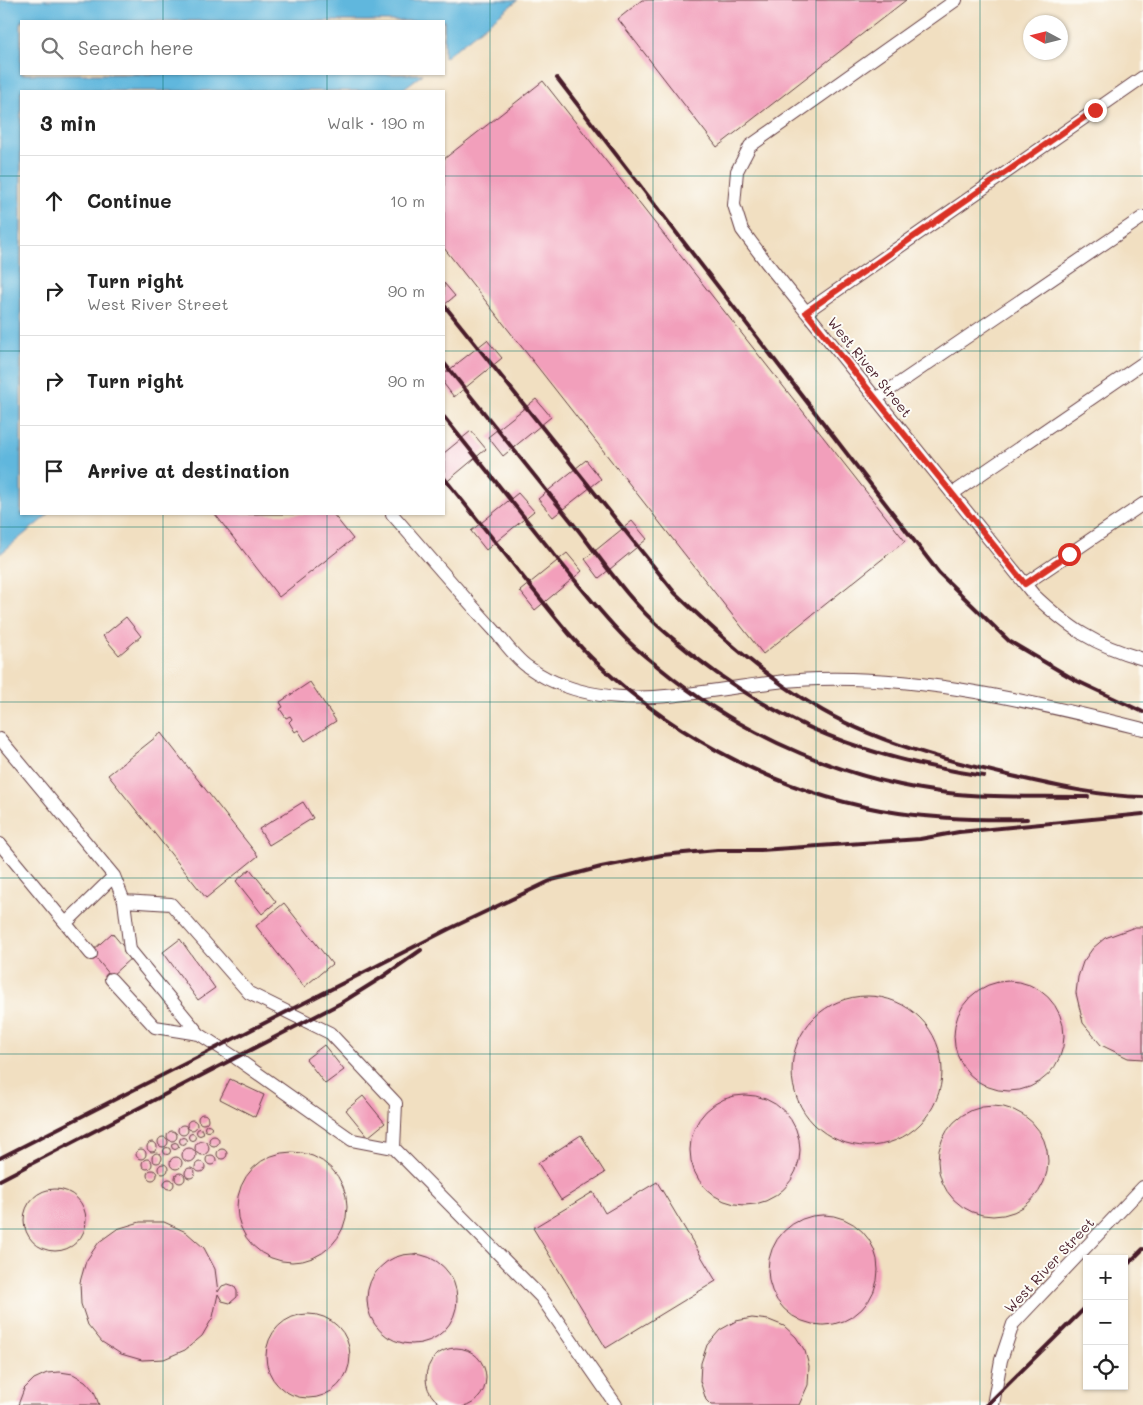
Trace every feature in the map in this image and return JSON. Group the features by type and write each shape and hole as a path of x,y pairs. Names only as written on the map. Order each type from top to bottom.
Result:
{"lane":[{"name":"West River Street","path":"956,0 750,146 737,171 734,205 742,230 1025,584 1062,620 1093,642 1143,659"},
{"path":"806,312 1143,77"},
{"path":"876,399 1143,217"},
{"path":"952,494 1143,363"},
{"path":"1025,584 1143,504"},
{"path":"393,515 527,666 565,686 606,696 636,697 693,693 778,681 818,679 911,682 1006,698 1143,729"},
{"path":"0,739 114,876 124,901 130,950 199,1034 352,1140 394,1148 541,1297 616,1405"},
{"path":"0,844 90,954"},
{"path":"66,923 114,876"},
{"path":"124,901 171,904 249,993 330,1032 396,1103 394,1148"},
{"path":"111,979 155,1027 199,1034"},
{"name":"West River Street","path":"993,1405 1001,1360 1013,1324 1143,1187"}],"water":[{"path":"0,0 518,0 445,57 445,20 20,20 20,75 422,75 401,90 20,90 20,515 48,515 0,554"}],"building":[{"path":"642,0 906,0 717,147 618,19"},
{"path":"543,81 905,541 763,654 445,249 445,158"},
{"path":"445,284 455,296 445,304"},
{"path":"487,340 502,358 454,397 445,385 445,373"},
{"path":"536,399 551,417 503,456 488,437"},
{"path":"471,431 486,449 445,483 445,452"},
{"path":"586,460 601,479 553,517 538,499"},
{"path":"518,493 534,511 486,550 471,531"},
{"path":"216,515 334,515 353,539 279,597"},
{"path":"632,521 647,539 599,578 585,559"},
{"path":"567,553 582,571 535,610 520,591"},
{"path":"126,617 141,636 119,655 103,636"},
{"path":"310,682 336,721 305,741 298,730 295,732 289,722 292,719 290,716 286,718 280,709 283,707 280,702"},
{"path":"161,733 258,856 206,898 108,775"},
{"path":"303,802 313,818 269,845 259,829"},
{"path":"250,869 276,902 262,914 236,881"},
{"path":"284,903 332,964 304,987 256,926"},
{"path":"1135,927 1143,927 1143,1059 1128,1058 1101,1045 1083,1023 1076,993 1078,977 1083,962 1093,948 1105,938"},
{"path":"112,933 132,957 111,976 91,952"},
{"path":"180,939 215,988 198,1000 163,952"},
{"path":"1009,981 1030,985 1048,997 1060,1015 1064,1036 1060,1057 1048,1075 1030,1087 1009,1091 988,1087 970,1075 958,1057 954,1036 958,1015 970,997 988,985"},
{"path":"867,996 896,1002 920,1018 936,1042 942,1071 936,1100 920,1124 896,1140 867,1146 838,1140 814,1124 798,1100 792,1071 798,1042 814,1018 838,1002"},
{"path":"324,1045 344,1070 325,1084 306,1059"},
{"path":"230,1079 264,1095 255,1117 220,1099"},
{"path":"745,1095 756,1096 766,1100 784,1111 795,1129 799,1139 799,1161 795,1171 784,1189 766,1200 756,1204 745,1205 734,1204 724,1200 706,1189 695,1171 691,1161 690,1150 691,1139 695,1129 706,1111 724,1100 734,1096"},
{"path":"363,1096 385,1123 368,1137 346,1110"},
{"path":"993,1106 1014,1110 1032,1122 1044,1140 1048,1161 1044,1182 1032,1200 1014,1212 993,1216 972,1212 954,1200 942,1182 938,1161 942,1140 954,1122 972,1110"},
{"path":"201,1114 205,1114 208,1119 207,1123 201,1124 198,1121 198,1117"},
{"path":"190,1120 194,1120 197,1125 196,1129 190,1130 187,1127 187,1123"},
{"path":"181,1125 185,1125 188,1130 187,1134 181,1135 178,1132 178,1128"},
{"path":"208,1125 211,1128 208,1131 205,1128"},
{"path":"200,1129 203,1132 200,1135 197,1132"},
{"path":"170,1131 174,1131 177,1136 176,1140 170,1141 167,1138 167,1134"},
{"path":"192,1134 195,1137 192,1140 189,1137"},
{"path":"581,1135 605,1173 561,1200 538,1163"},
{"path":"212,1136 216,1136 219,1141 218,1145 212,1146 209,1143 209,1139"},
{"path":"161,1137 165,1137 168,1142 167,1146 161,1147 158,1144 158,1140"},
{"path":"183,1138 186,1141 183,1144 180,1141"},
{"path":"202,1141 207,1143 209,1148 207,1153 202,1155 197,1153 195,1148 197,1143"},
{"path":"150,1142 154,1142 157,1147 156,1151 150,1152 147,1149 147,1145"},
{"path":"175,1143 178,1146 175,1149 172,1146"},
{"path":"167,1148 170,1151 167,1154 164,1151"},
{"path":"189,1148 194,1150 196,1155 194,1160 189,1162 184,1160 182,1155 184,1150"},
{"path":"139,1149 143,1149 146,1154 145,1158 139,1159 136,1156 136,1152"},
{"path":"220,1149 224,1149 227,1154 226,1158 220,1159 217,1156 217,1152"},
{"path":"292,1152 313,1156 331,1168 343,1186 347,1207 343,1228 331,1246 313,1258 292,1262 271,1258 253,1246 241,1228 237,1207 241,1186 253,1168 271,1156"},
{"path":"155,1153 159,1153 162,1158 161,1162 155,1163 152,1160 152,1156"},
{"path":"209,1155 213,1155 216,1160 215,1164 209,1165 206,1162 206,1158"},
{"path":"178,1157 181,1158 181,1168 174,1169 171,1168 170,1161 171,1158"},
{"path":"145,1159 149,1159 152,1164 151,1168 145,1169 142,1166 142,1162"},
{"path":"198,1162 202,1162 205,1167 204,1171 198,1172 195,1169 195,1165"},
{"path":"161,1164 165,1164 168,1169 167,1173 161,1174 158,1171 158,1167"},
{"path":"188,1168 192,1168 195,1173 194,1177 188,1178 185,1175 185,1171"},
{"path":"150,1170 154,1170 157,1175 156,1179 150,1180 147,1177 147,1173"},
{"path":"178,1173 182,1173 185,1178 184,1182 178,1183 175,1180 175,1176"},
{"path":"167,1179 171,1179 174,1184 173,1188 167,1189 164,1186 164,1182"},
{"path":"657,1182 716,1281 606,1348 533,1228 593,1192 605,1213"},
{"path":"55,1189 67,1192 77,1198 83,1208 86,1220 83,1232 77,1242 67,1248 55,1251 43,1248 33,1242 27,1232 24,1220 27,1208 33,1198 43,1192"},
{"path":"823,1215 844,1219 862,1231 874,1249 878,1270 874,1291 862,1309 844,1321 823,1325 802,1321 784,1309 772,1291 768,1270 772,1249 784,1231 802,1219"},
{"path":"140,1222 164,1222 186,1232 204,1248 215,1269 218,1292 222,1286 228,1284 234,1286 237,1291 237,1297 230,1303 222,1301 218,1294 213,1317 202,1336 185,1350 164,1359 142,1360 121,1354 102,1342 88,1325 81,1304 80,1282 86,1261 99,1242 117,1229"},
{"path":"403,1254 421,1254 437,1261 450,1274 457,1290 457,1308 450,1324 437,1337 421,1344 403,1344 387,1337 374,1324 367,1308 367,1290 374,1274 387,1261"},
{"path":"308,1314 324,1317 338,1326 347,1340 350,1356 347,1372 338,1386 324,1395 308,1398 292,1395 278,1386 269,1372 266,1356 269,1340 278,1326 292,1317"},
{"path":"752,1318 769,1320 784,1326 796,1337 805,1351 809,1366 808,1385 799,1405 711,1405 706,1400 700,1381 701,1363 707,1345 720,1330 736,1321"},
{"path":"456,1348 468,1350 481,1361 485,1372 484,1390 468,1406 444,1406 428,1390 426,1378 428,1366 444,1350"},
{"path":"47,1373 73,1374 85,1381 94,1391 99,1405 18,1405 24,1389 34,1379"}],"railway":[{"path":"557,78 939,573 1009,641 1075,680 1143,712"},
{"path":"445,306 675,593 758,667 794,693 836,718 860,729 885,740 935,756 1061,787 1110,795 1143,797"},
{"path":"445,364 630,597 665,632 702,662 738,688 775,710 813,729 853,745 894,758 984,776"},
{"path":"445,418 617,630 636,648 693,694 728,716 763,736 800,753 838,768 877,780 957,794 1088,797"},
{"path":"445,479 555,617 589,655 630,692 664,718 700,741 777,779 817,794 858,805 931,817 1027,819"},
{"path":"0,1158 449,929 552,880 601,867 662,855 717,850 761,850 920,839 959,832 1143,814"},
{"path":"0,1180 341,1003 421,950"},
{"path":"1128,1264 1143,1249"},
{"path":"987,1405 1083,1310"}],"route":[{"path":"1069,554 1025,584 806,312 1095,110"}]}
